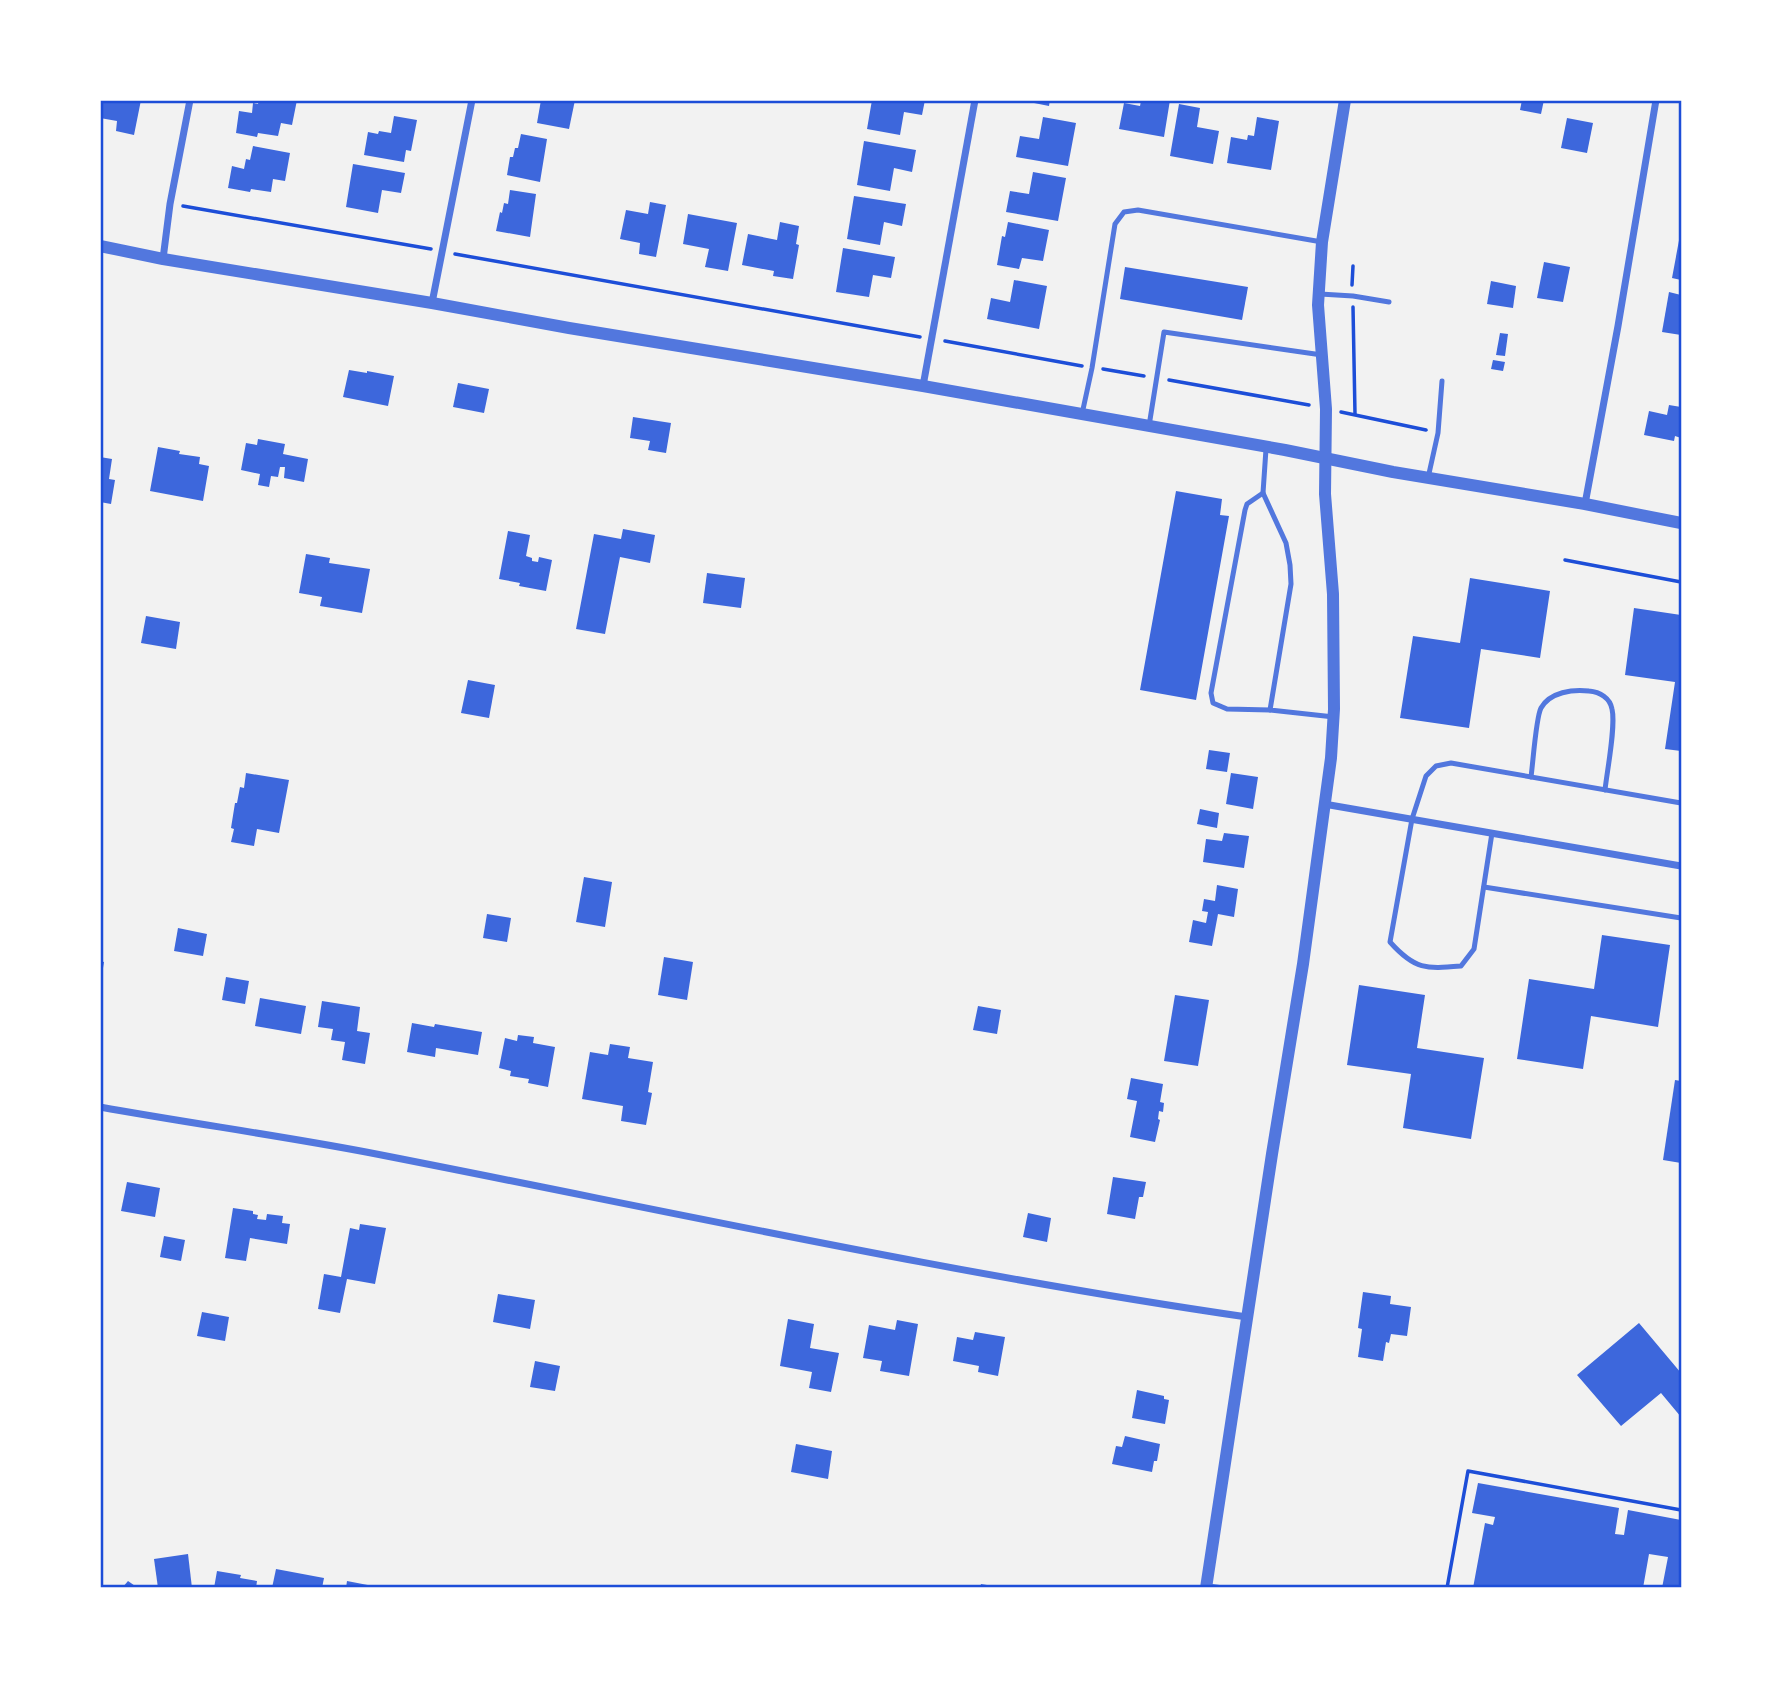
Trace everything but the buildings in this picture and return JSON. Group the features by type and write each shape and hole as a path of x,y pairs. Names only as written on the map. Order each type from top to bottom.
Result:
{"street":[{"path":"163,259 170,204 190,100"},
{"path":"432,303 472,100"},
{"path":"923,386 975,100"},
{"path":"1206,1587 1301,975 1331,758 1334,717 1333,594 1325,494 1326,409 1319,294 1322,242 1345,100"},
{"path":"1585,504 1656,100"},
{"path":"100,246 163,259 923,386 1681,523"},
{"path":"1324,804 1681,866"},
{"path":"100,1107 361,1152 817,1243 1247,1317"}],"lane":[{"path":"1082,414 1115,225 1124,212 1138,210 1322,242"},
{"path":"1319,294 1389,302"},
{"path":"1149,426 1164,332 1322,355"},
{"path":"1428,478 1438,433 1442,381"},
{"path":"1266,447 1263,493 1286,543 1291,584 1270,710"},
{"path":"1263,493 1247,504 1245,510 1211,693 1213,703 1227,709 1270,710 1334,717"},
{"path":"1531,777 1540,709 1548,699 1562,692 1596,691 1607,698 1612,708 1613,722 1605,790"},
{"path":"1492,833 1474,949 1461,966 1430,968 1404,958 1390,942 1412,819 1426,776 1436,766 1451,762 1681,803"},
{"path":"1484,887 1681,918"},
{"path":"1206,1587 1223,1588"}],"path":[{"path":"187,207 429,249"},
{"path":"457,255 909,335"},
{"path":"1353,309 1355,414"},
{"path":"957,343 1305,404"},
{"path":"1347,413 1420,428"},
{"path":"1565,560 1681,582"},
{"path":"1447,1588 1468,1471 1681,1510"}]}
